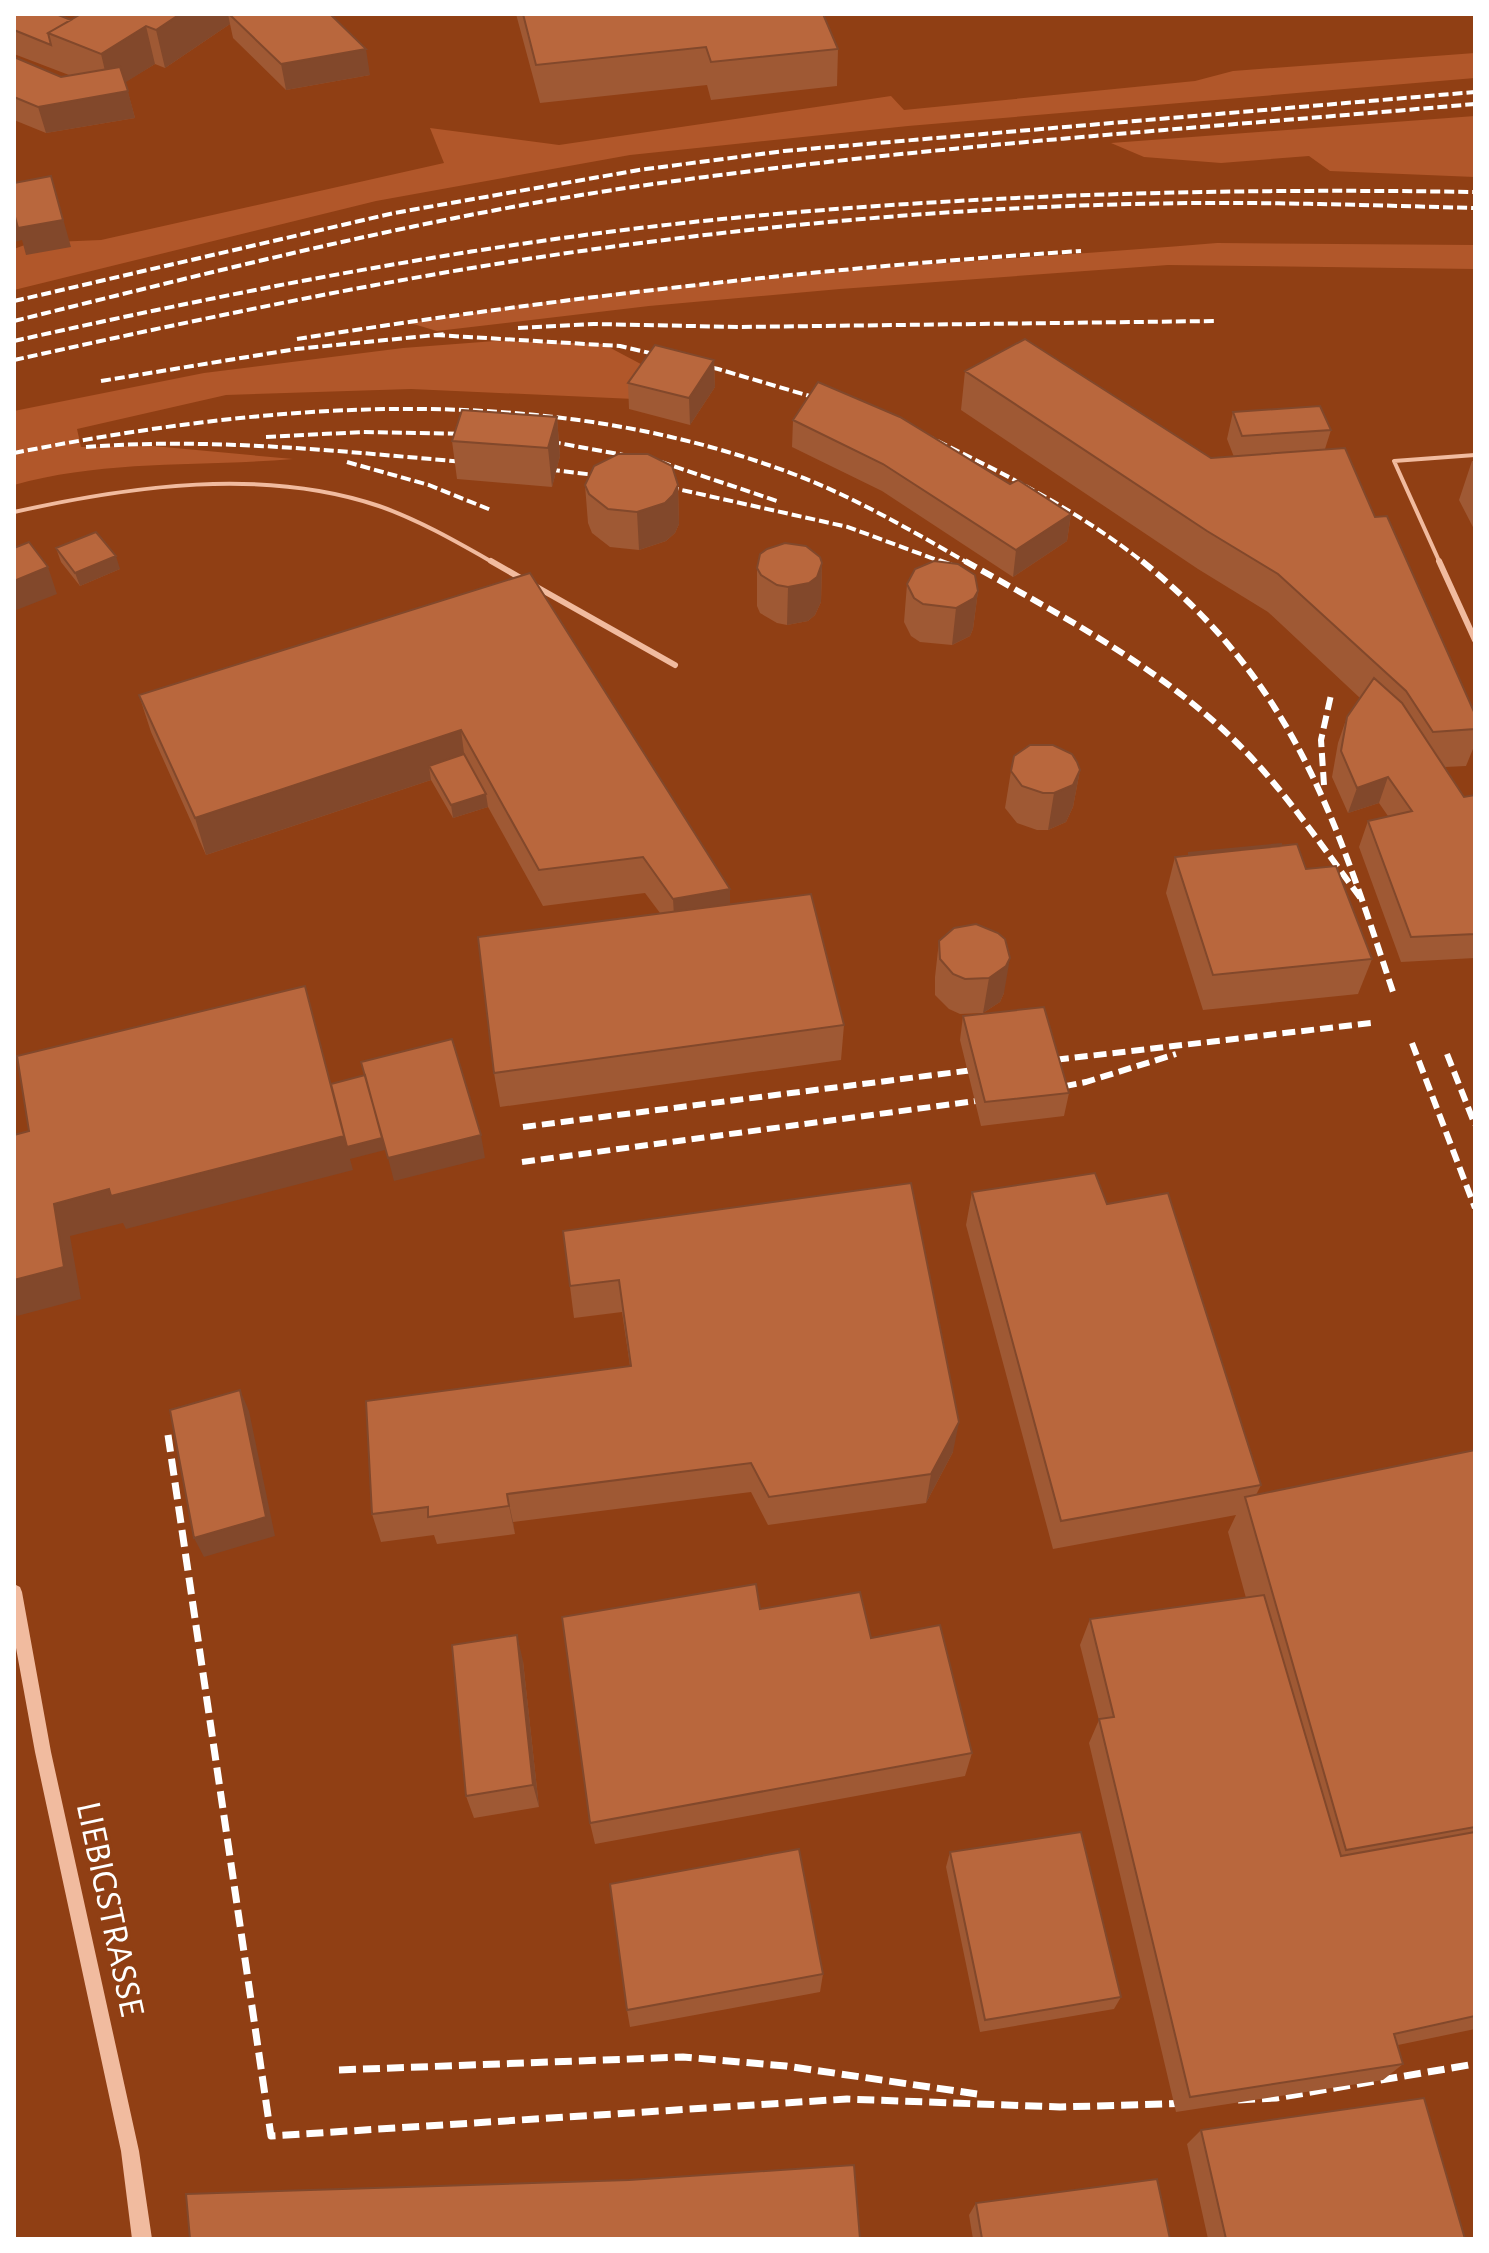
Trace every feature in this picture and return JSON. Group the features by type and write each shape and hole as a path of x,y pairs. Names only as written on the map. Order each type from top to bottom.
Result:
{"street":[{"name":"LIEBIGSTRASSE","path":"14,1592 43,1752 130,2151 142,2239"}],"lane":[{"path":"1475,455 1394,461 1475,640"},
{"path":"14,512 136,489 266,486 355,499 434,530 675,665"}],"shaded area":[{"path":"1475,53 1475,78 908,126 630,155 376,201 14,290 14,249 30,243 101,240 444,163 430,128 559,145 891,96 904,110 1195,81 1233,71"},
{"path":"1475,116 1475,177 1330,171 1309,156 1221,163 1144,157 1111,143"},
{"path":"1217,243 1475,245 1475,269 1168,265 649,306 437,331 410,323 610,293 711,282"},
{"path":"495,341 603,344 654,371 634,399 411,389 226,395 77,429 81,447 153,446 293,459 118,467 14,485 14,411 204,373 403,348"}],"building":[{"path":"14,14 56,14 71,20 48,33 51,45 14,30"},
{"path":"81,14 180,14 156,30 146,26 101,54 48,33"},
{"path":"229,14 330,14 366,49 281,64"},
{"path":"523,14 823,14 838,49 711,62 706,47 536,65"},
{"path":"14,57 61,77 120,67 128,91 38,107 14,97"},
{"path":"51,176 63,220 18,228 14,213 14,183"},
{"path":"1025,339 1211,458 1345,448 1375,517 1387,516 1475,714 1475,729 1433,732 1406,691 1278,574 1207,531 965,371"},
{"path":"655,345 714,360 689,398 628,383"},
{"path":"818,382 900,417 1010,484 1018,480 1071,514 1016,550 883,464 793,420"},
{"path":"1320,406 1331,430 1242,436 1233,412"},
{"path":"462,410 557,417 548,448 452,441"},
{"path":"618,454 648,454 672,466 678,485 673,495 665,503 637,512 608,509 589,494 585,485 594,466"},
{"path":"96,532 116,556 75,573 56,548"},
{"path":"29,542 48,567 14,581 14,548"},
{"path":"785,543 806,546 820,557 822,563 817,577 809,583 788,587 777,585 761,575 757,568 760,554"},
{"path":"934,561 958,564 975,575 978,591 974,598 956,608 923,604 914,598 907,584 915,569"},
{"path":"530,573 730,889 673,899 643,857 539,870 461,730 195,818 139,695"},
{"path":"1374,678 1402,703 1464,797 1475,795 1475,934 1411,937 1368,821 1412,811 1388,777 1357,788 1341,751 1347,717"},
{"path":"1030,745 1053,745 1072,754 1080,770 1073,785 1054,793 1022,786 1011,771 1014,756"},
{"path":"464,754 486,794 451,805 429,766"},
{"path":"1297,844 1306,869 1336,866 1372,959 1213,975 1175,857"},
{"path":"1281,846 1189,855 1189,853"},
{"path":"811,894 844,1025 494,1073 478,937"},
{"path":"976,924 1005,939 1010,958 1006,966 989,978 965,979 953,974 940,959 939,941 954,928"},
{"path":"305,986 344,1136 111,1196 109,1189 54,1204 64,1267 14,1280 14,1135 29,1131 17,1056"},
{"path":"1044,1007 1069,1093 985,1102 963,1016"},
{"path":"452,1039 481,1135 388,1158 361,1062"},
{"path":"365,1075 382,1138 347,1147 331,1084"},
{"path":"1095,1173 1107,1204 1168,1193 1261,1485 1061,1521 972,1192"},
{"path":"911,1183 959,1422 931,1474 769,1497 751,1463 507,1494 509,1506 428,1517 428,1507 372,1514 366,1401 631,1366 619,1280 570,1286 563,1231"},
{"path":"240,1390 266,1517 194,1538 170,1410"},
{"path":"1475,1450 1475,1827 1346,1850 1245,1497"},
{"path":"756,1584 760,1609 860,1592 871,1638 940,1625 972,1753 590,1823 562,1617"},
{"path":"1264,1595 1341,1856 1475,1832 1475,2016 1394,2034 1403,2064 1190,2097 1099,1719 1114,1717 1090,1619"},
{"path":"517,1635 533,1785 466,1796 452,1645"},
{"path":"1081,1832 1121,1997 985,2020 950,1852"},
{"path":"799,1849 823,1974 627,2010 610,1884"},
{"path":"1424,2098 1465,2239 1226,2239 1201,2130"},
{"path":"854,2165 860,2239 190,2239 186,2194 629,2180"},
{"path":"1157,2179 1170,2239 982,2239 976,2203"}],"railway":[{"path":"14,301 394,213 639,170 784,151 1475,92"},
{"path":"14,321 416,226 579,195 864,158 1475,104"},
{"path":"14,341 377,267 559,238 743,217 926,203 1109,194 1475,192"},
{"path":"14,360 234,313 455,271 603,248 802,225 935,213 1134,204 1262,203 1475,208"},
{"path":"297,339 492,310 688,286 884,266 1081,251"},
{"path":"518,328 594,324 740,327 1214,321"},
{"path":"436,335 446,334"},
{"path":"101,381 296,349 436,335"},
{"path":"436,335 620,346 718,369 830,402"},
{"path":"14,453 210,421 309,412 408,409 506,412 604,424 701,444 796,475 862,505 968,563"},
{"path":"266,437 363,432 477,434"},
{"path":"925,435 1066,509 1144,563"},
{"path":"537,439 661,462 780,502"},
{"path":"86,447 233,445 476,463"},
{"path":"347,462 429,485 491,510"},
{"path":"536,468 612,477"},
{"path":"655,484 848,527 945,563"},
{"path":"939,561 963,570"},
{"path":"965,561 1105,642 1203,712 1268,776 1361,898"},
{"path":"1142,561 1194,608 1237,655 1273,704 1328,810 1361,898"},
{"path":"1324,785 1321,740 1331,695"},
{"path":"1361,898 1393,992"},
{"path":"1037,1062 1371,1023"},
{"path":"1412,1043 1475,1208"},
{"path":"1045,1090 1086,1082 1176,1054"},
{"path":"1447,1054 1475,1125"},
{"path":"523,1127 989,1068"},
{"path":"522,1162 998,1098"},
{"path":"168,1435 271,2136 847,2099 1060,2107 1198,2103"},
{"path":"339,2070 683,2057 786,2066 977,2094"},
{"path":"1238,2100 1276,2098 1475,2064"}]}
